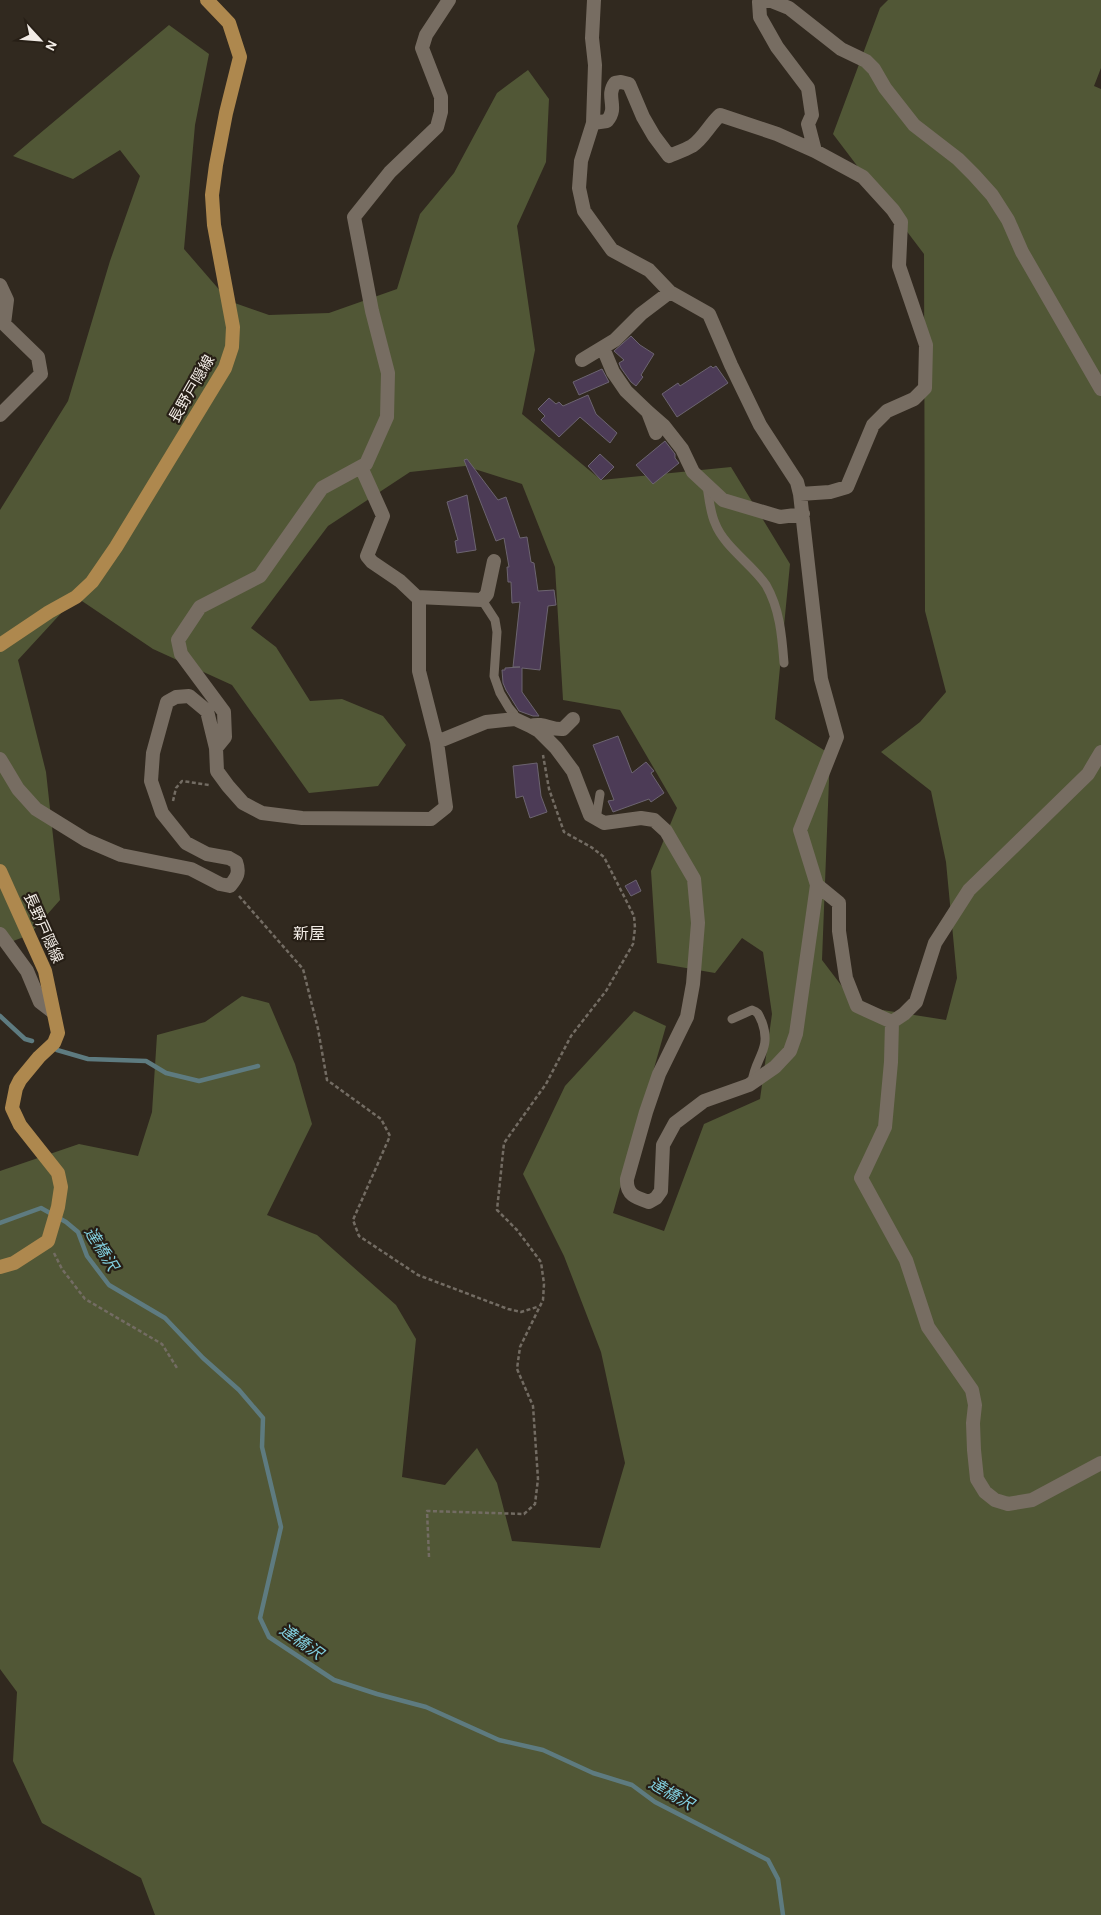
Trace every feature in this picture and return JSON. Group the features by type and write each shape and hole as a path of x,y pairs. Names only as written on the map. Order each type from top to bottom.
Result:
{"main road":[{"name":"長野戸隠線","path":"0,645 49,612 76,597 92,582 116,547 225,368 232,347 233,327 214,226 212,195 226,113 240,57 229,23 207,0"},
{"name":"長野戸隠線","path":"0,871 45,971 58,1033 54,1043 39,1057 20,1080 16,1088 12,1108 20,1125 58,1173 61,1187 60,1194 48,1240"},
{"path":"0,1267 14,1262 48,1240"}],"street":[{"path":"216,748 225,738 224,712 181,654 178,640 200,607 260,576 322,488 366,464 387,417 388,373 372,311 354,217 390,172 437,128 441,112 441,97 422,48 426,35 449,0"},
{"path":"436,742 486,722 515,720 534,729 556,748 573,771 590,815 604,823 641,818 654,820 666,831 694,879 698,923 693,984 686,1018 659,1074 627,1179 627,1188 630,1194 649,1202 656,1198 661,1191 663,1145 676,1123 704,1101 752,1082 776,1067 790,1051 796,1034 817,886 800,830 836,737 821,679 803,514 797,482 760,425 709,314 670,292 649,270 612,250 584,211 579,188 581,161 593,122 595,66 592,38 594,0"},
{"path":"816,151 808,124 812,115 808,88 777,47 760,18 759,2 769,0 788,8 841,49 866,61 874,69 885,88 914,124 958,159 992,195 1008,220 1031,269 1101,389"},
{"path":"593,122 607,121 612,116 610,95 615,83 629,84 643,116 669,156 692,146 720,115 777,134 816,151 863,178 893,210 900,222 899,266 926,344 925,388 914,399 887,411 873,425 847,487 830,492 800,494"},
{"path":"0,285 7,300 4,324 38,357 41,374 0,415"},
{"path":"582,360 615,340 641,314 670,292"},
{"path":"603,348 613,372 626,391 664,426 682,449 693,472 723,500 780,517 803,514"},
{"path":"648,412 656,433"},
{"path":"0,759 18,789 36,809 86,840 121,855 191,870 220,884 230,886 238,876 236,862 229,858 207,854 186,843 165,816 151,781 153,752 167,702 176,697 189,696 207,711 216,748 217,771 243,802 262,813 302,818 432,819 446,807 436,742 419,671 419,599 400,581 372,562 367,556 382,516 361,467"},
{"path":"417,597 482,600 487,594 494,561"},
{"path":"534,729 540,723 557,730 563,729 573,719"},
{"path":"892,1022 904,1014 916,1002 935,943 969,890 1088,774 1101,752"},
{"path":"817,886 839,903 839,932 846,978 857,1006 892,1022"},
{"path":"0,934 26,971 40,1002 53,1012"},
{"path":"892,1022 891,1062 885,1127 861,1178 906,1260 928,1327 972,1390 975,1405 973,1423 977,1479 985,1492 994,1500 1008,1504 1032,1500 1101,1463"}],"lane":[{"path":"707,484 715,524 729,544 766,585 775,606 782,631 784,663"},
{"path":"482,600 495,620 497,632 494,676 500,694 514,714 515,720"},
{"path":"596,819 600,794"},
{"path":"732,1019 752,1010 758,1013 765,1031 765,1045 753,1074 752,1082"}],"path":[{"path":"429,1557 427,1511 524,1514 535,1504 538,1479 533,1406 517,1369 520,1347 543,1300 544,1284 541,1262 517,1230 497,1210 504,1143 546,1084 571,1036 606,990 633,944 634,916 604,857 591,847 564,832 548,789 534,729"},
{"path":"165,816 173,806 176,788 182,781 228,786"},
{"path":"230,886 303,969 318,1029 327,1080 381,1119 390,1136 353,1220 359,1236 418,1275 501,1306 522,1312 536,1308 543,1300"},
{"path":"48,1240 62,1269 85,1299 162,1344 177,1368"}],"green space":[{"path":"888,0 1101,0 1101,68 1094,86 1101,89 1101,1915 155,1915 141,1878 42,1823 13,1761 17,1692 0,1669 0,1171 79,1144 138,1156 152,1112 157,1035 205,1022 242,996 269,1003 295,1064 312,1124 267,1215 317,1235 396,1305 416,1339 402,1477 445,1485 477,1448 497,1483 512,1541 600,1548 625,1463 601,1352 564,1256 523,1174 565,1086 634,1011 666,1026 613,1213 664,1231 704,1124 760,1099 772,1014 763,952 742,938 715,973 657,963 651,871 677,808 620,710 563,700 555,567 522,484 465,466 410,472 328,526 251,628 276,647 310,701 342,699 383,716 406,745 378,786 309,793 232,685 153,649 76,597 18,660 46,772 60,900 29,935 0,946 0,510 68,401 110,261 140,176 120,150 73,179 13,156 169,25 209,54 195,125 184,249 229,301 269,315 329,313 397,289 420,214 454,173 497,93 528,70 549,99 546,162 517,226 535,350 522,414 601,480 731,467 790,564 775,719 830,754 822,960 857,1006 946,1020 957,978 946,862 931,791 881,752 920,722 946,692 925,611 924,254 833,134 880,8"}],"building":[{"path":"631,336 640,345 654,354 641,375 643,377 636,386 621,368 619,363 624,360 614,351"},
{"path":"711,366 713,368 716,366 728,383 677,417 662,394 678,383 680,386"},
{"path":"602,369 609,382 579,395 573,382"},
{"path":"588,395 596,414 617,433 610,443 580,417 559,437 541,420 545,416 538,409 549,398 556,404 559,402 563,406"},
{"path":"665,441 679,463 653,484 636,465"},
{"path":"600,454 614,467 601,480 588,466"},
{"path":"467,459 498,500 506,497 520,538 527,537 531,562 534,563 538,591 554,590 556,605 548,606 540,670 522,668 522,692 539,716 519,711 503,683 502,670 520,667 513,667 520,602 512,603 511,582 508,582 507,567 509,567 504,538 496,541 464,460"},
{"path":"467,495 476,550 457,553 455,541 458,540 447,502"},
{"path":"618,736 632,773 646,762 654,771 651,773 664,793 651,802 649,799 613,812 608,801 614,800 593,745"},
{"path":"537,763 541,796 547,812 530,818 523,796 516,798 513,766"},
{"path":"636,880 641,891 631,896 625,886"}],"waterway":[{"path":"0,1016 25,1039 32,1041"},
{"path":"57,1050 88,1059 146,1061 166,1073 199,1081 258,1066"},
{"name":"達橋沢","path":"0,1223 41,1208 66,1222 78,1232 87,1256 109,1285 165,1318 203,1358 239,1390 263,1418 262,1447 281,1527 260,1618 269,1637 334,1680 426,1707 499,1740 543,1750 593,1773 632,1785 655,1802 768,1860 778,1879 783,1915"}],"district":[{"name":"新屋","path":"309,934"}]}
